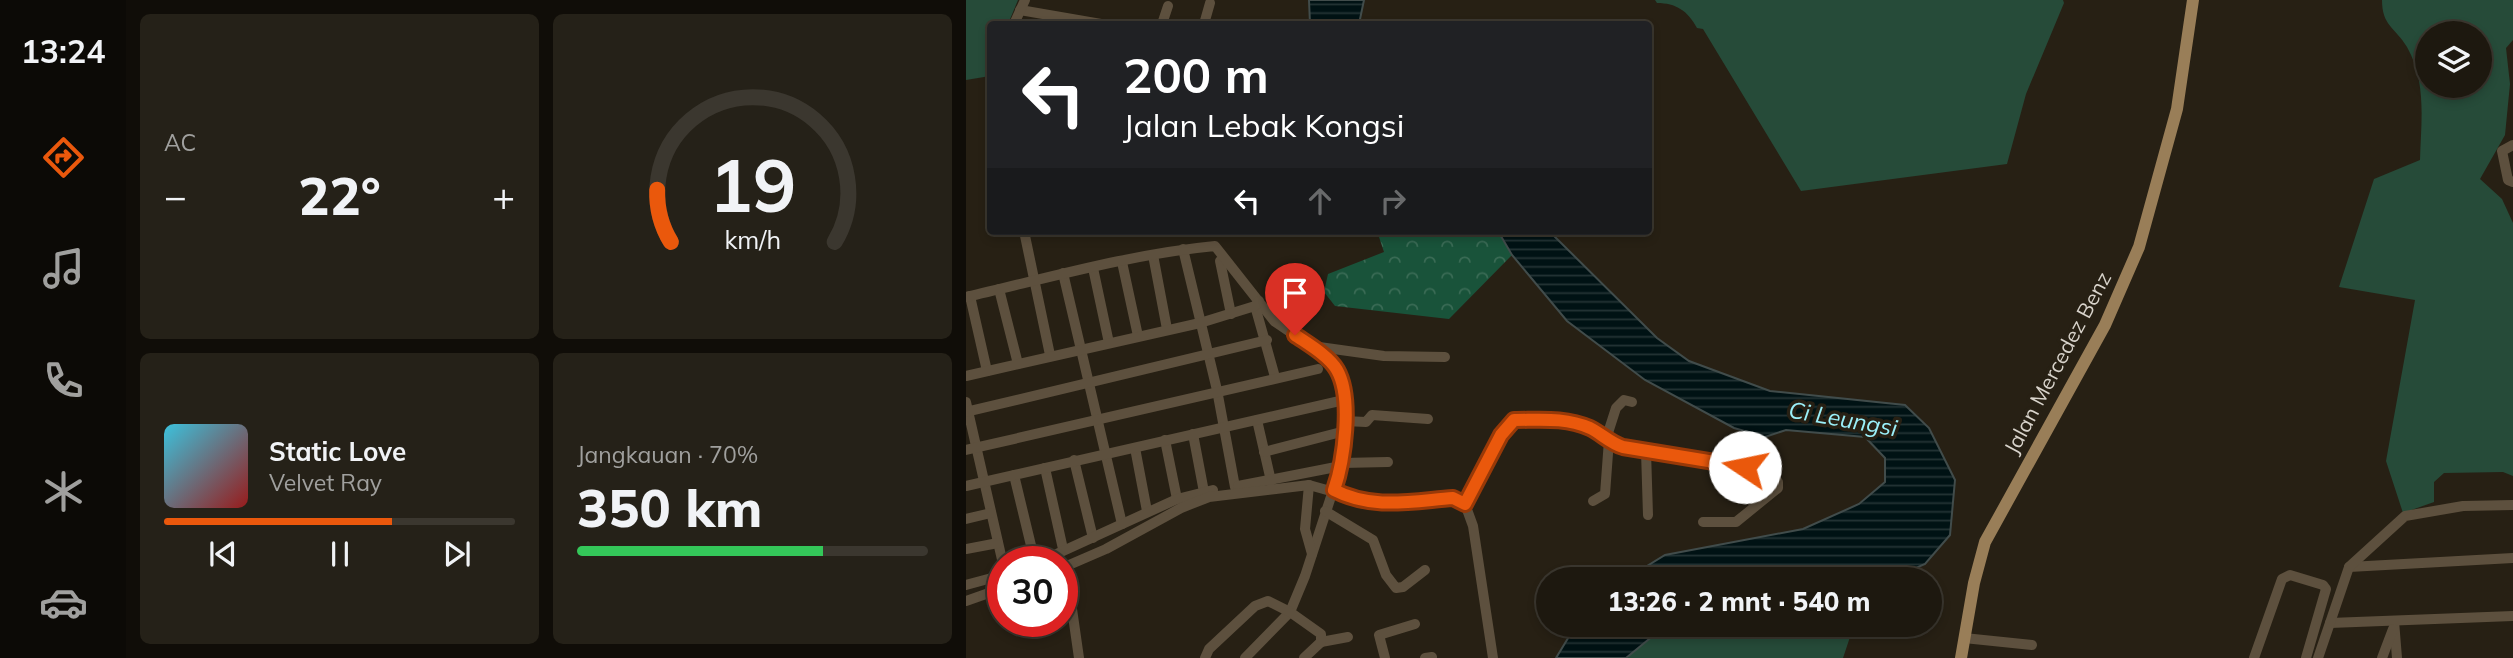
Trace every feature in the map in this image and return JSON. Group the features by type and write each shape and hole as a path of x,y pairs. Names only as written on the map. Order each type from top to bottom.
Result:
{"main road":[{"name":"Jalan Mercedez Benz","path":"1961,658 1978,564 1996,518 2105,325 2139,247 2177,109 2193,0"}],"street":[{"path":"1205,21 1210,3"},
{"path":"1015,21 1023,5 1089,21"},
{"path":"1163,21 1168,6"},
{"path":"2513,145 2502,151 2508,180 2513,181"},
{"path":"1025,235 1050,355"},
{"path":"987,371 968,296 1033,279 1183,249 1214,246 1257,303 1279,325 1311,346 1337,369 1345,426 1341,464 1334,490 1290,612 1245,658"},
{"path":"1183,249 1217,390 1235,487"},
{"path":"1153,255 1167,329"},
{"path":"1220,261 1231,314"},
{"path":"1122,262 1138,337"},
{"path":"1093,268 1109,343"},
{"path":"1063,274 1122,524"},
{"path":"999,289 1018,364"},
{"path":"966,376 1200,323 1257,303"},
{"path":"1257,303 1275,377"},
{"path":"999,546 967,409 1090,384 1267,340"},
{"path":"1311,346 1384,356 1446,357"},
{"path":"966,450 1217,390 1318,369"},
{"path":"966,486 1343,400"},
{"path":"1592,501 1605,494 1608,438 1617,405 1624,400 1632,402"},
{"path":"1264,452 1366,422 1372,415 1428,419"},
{"path":"1257,420 1270,481"},
{"path":"1465,504 1501,435 1514,420 1571,420 1623,447 1768,470 1778,482 1778,488 1736,522 1703,522"},
{"path":"1193,434 1203,492"},
{"path":"1165,440 1177,499"},
{"path":"1135,448 1147,511"},
{"path":"1646,451 1648,515"},
{"path":"1074,460 1093,538"},
{"path":"1071,546 1147,511 1203,492 1270,481 1341,464 1388,461"},
{"path":"1045,468 1062,546"},
{"path":"1014,475 1033,546"},
{"path":"1078,560 1192,503 1244,491 1309,485 1370,502 1453,498 1465,504 1473,526 1493,658"},
{"path":"1309,485 1305,529 1311,554"},
{"path":"2318,658 2349,567 2409,514 2463,506 2513,505"},
{"path":"1325,512 1373,540 1386,575 1396,588 1403,587 1425,570"},
{"path":"966,519 991,513"},
{"path":"966,549 998,543"},
{"path":"2349,567 2513,558"},
{"path":"2254,658 2282,579 2290,575 2323,585 2326,589 2306,658"},
{"path":"966,585 987,579"},
{"path":"966,601 987,594"},
{"path":"1205,658 1209,649 1259,603 1268,601 1290,612 1321,635 1321,642"},
{"path":"2330,623 2393,624 2513,616"},
{"path":"1385,658 1379,635 1415,624"},
{"path":"2382,658 2393,624"},
{"path":"2393,624 2397,658"},
{"path":"1076,637 1079,658"},
{"path":"1304,658 1321,642 1348,637"},
{"path":"1964,638 2032,645"}],"green space":[{"path":"966,0 1018,0 1009,21 987,21 987,76 966,80"},
{"path":"1655,0 2063,0 2064,3 2026,94 2007,164 1801,191 1703,29 1697,28 1681,9 1657,3"},
{"path":"2382,0 2513,0 2513,40 2506,48 2510,84 2505,135 2480,179 2502,199 2513,223 2513,476 2503,472 2444,473 2434,482 2434,502 2403,513 2386,461 2415,300 2339,287 2374,179 2420,160 2421,98 2492,98 2492,21 2415,21 2415,66 2407,47 2384,16"},
{"path":"1378,235 1500,235 1512,255 1449,319 1335,306 1324,292 1328,274 1384,252"},
{"path":"1652,637 1850,637 1843,658 1626,658"}],"water":[{"path":"1309,0 1364,0 1360,21 1310,21"},
{"name":"Ci Leungsi","path":"1500,235 1553,235 1657,338 1689,361 1770,391 1905,405 1929,428 1955,480 1950,535 1925,564 1918,567 1646,567 1665,555 1803,529 1859,504 1885,482 1885,458 1865,437 1786,430 1765,437 1734,428 1645,380 1567,321 1512,255"},
{"path":"1569,637 1652,637 1626,658 1556,658"}],"route":[{"path":"1295,335 1332,364 1341,379 1345,431 1342,463 1334,490 1345,495 1370,502 1453,498 1465,504 1501,435 1514,420 1571,420 1607,436 1614,444 1623,447 1745,467"}]}
